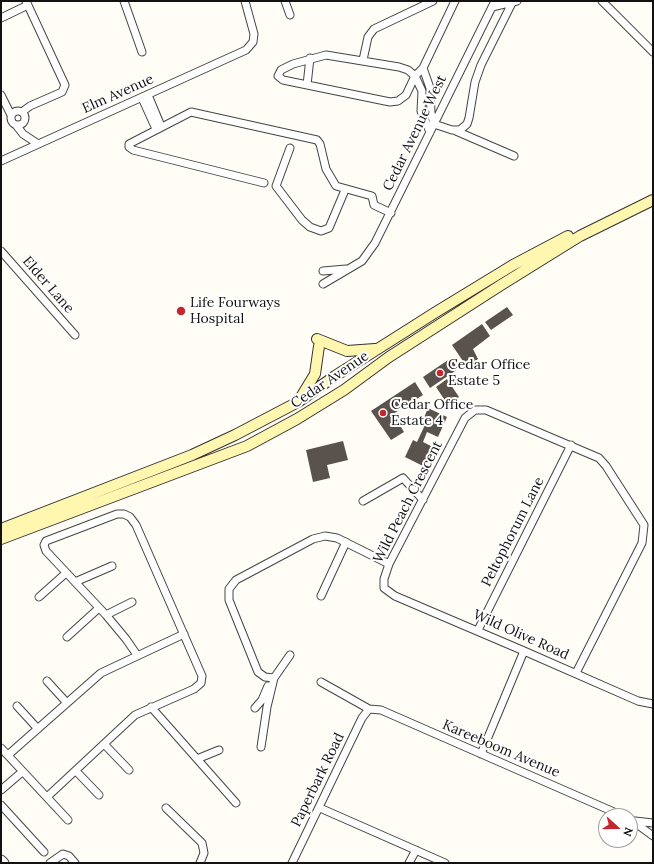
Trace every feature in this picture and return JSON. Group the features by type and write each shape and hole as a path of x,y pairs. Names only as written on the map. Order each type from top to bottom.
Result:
{"main road":[{"name":"Cedar Avenue","path":"1,529 192,455 235,435 298,402 379,348 513,265 590,225 653,195"},
{"name":"Cedar Avenue","path":"1,539 247,446 297,419 344,390 389,357 500,285 580,236 653,200"},
{"path":"298,402 314,374 318,342 347,351 379,348"}],"street":[{"path":"124,1 142,52"},
{"name":"Elm Avenue","path":"1,161 246,50 253,42 254,34 245,1"},
{"path":"285,1 290,15"},
{"path":"363,60 368,37 374,29 433,1"},
{"path":"430,132 421,111 422,91 415,76 408,70 363,60 326,55 310,58 293,64 281,70 278,74 279,78 283,80 390,102 398,101 406,95 415,76 423,68 455,1"},
{"path":"602,1 653,52"},
{"path":"493,4 515,2"},
{"path":"456,131 463,127 469,118 478,74 515,2"},
{"path":"1,18 27,3 65,85 62,92 30,106 22,112 16,111 12,115"},
{"name":"Cedar Avenue West","path":"323,284 362,261 370,252 391,213 493,4"},
{"path":"307,85 310,58"},
{"path":"423,68 430,88 431,113 434,124 456,131 514,156"},
{"path":"1,95 12,115 11,120 23,134 38,144"},
{"path":"145,96 159,128"},
{"path":"16,125 21,124 24,120 22,112"},
{"path":"264,184 132,150 129,147 131,141 191,112 317,140 320,144 326,169 336,186 345,190 372,196 374,205 391,213"},
{"path":"290,148 276,186 302,220 310,227 321,231 329,228 345,190"},
{"name":"Elder Lane","path":"1,251 75,335"},
{"path":"323,271 349,269"},
{"name":"Wild Peach Crescent","path":"383,584 389,564 465,418 475,410 482,409 571,445 602,461 642,520 645,529 642,543 576,674"},
{"name":"Peltophorum Lane","path":"478,630 571,445"},
{"path":"363,501 403,478 423,500"},
{"path":"47,797 105,745 135,715 194,688 202,680 201,671 136,525 127,515 117,514 44,543 46,551 106,615 137,655"},
{"path":"273,679 264,677 258,672 229,600 229,589 236,580 313,539 325,536 337,538 389,564"},
{"path":"321,596 346,542"},
{"path":"75,582 112,566"},
{"path":"39,597 66,573"},
{"name":"Wild Olive Road","path":"383,584 389,593 478,630 524,652 638,701 653,704"},
{"path":"106,615 132,602"},
{"path":"67,637 99,608"},
{"path":"8,755 101,673 184,634"},
{"path":"481,754 524,652"},
{"path":"255,708 262,700 273,679 290,654"},
{"path":"261,747 273,679"},
{"path":"47,681 67,703"},
{"name":"Kareeboom Avenue","path":"321,682 369,708 381,710 605,808"},
{"path":"17,706 38,729"},
{"path":"151,707 236,803"},
{"name":"Paperbark Road","path":"292,863 320,808 362,718 369,708"},
{"path":"105,745 129,770"},
{"path":"1,748 68,820"},
{"path":"197,759 219,750"},
{"path":"76,770 99,795"},
{"path":"1,790 22,772"},
{"path":"1,805 44,852"},
{"path":"166,808 202,843 204,853 200,863"},
{"path":"320,808 445,863"},
{"path":"638,821 653,823"},
{"path":"638,825 653,837"},
{"path":"653,828 653,837"},
{"path":"409,863 416,850"},
{"path":"50,863 63,854 69,856 75,863"},
{"path":"1,860 4,863"}],"building":[{"path":"507,307 513,315 491,330 485,322"},
{"path":"482,324 490,336 473,349 478,359 467,367 452,345"},
{"name":"Cedar Office Estate 5","path":"451,358 458,369 430,388 423,377"},
{"path":"447,379 459,397 448,405 436,387"},
{"name":"Cedar Office Estate 4","path":"415,382 423,395 393,414 404,432 391,440 371,411"},
{"path":"428,408 447,417 438,437 427,432 423,442 433,447 423,466 405,457 413,440 417,442 424,427 421,425"},
{"path":"343,441 348,460 327,465 330,478 313,482 306,450"}],"place":[{"name":"Life Fourways Hospital","path":"181,311"},
{"name":"Cedar Office Estate 5","path":"440,373"},
{"name":"Cedar Office Estate 4","path":"383,413"}]}
